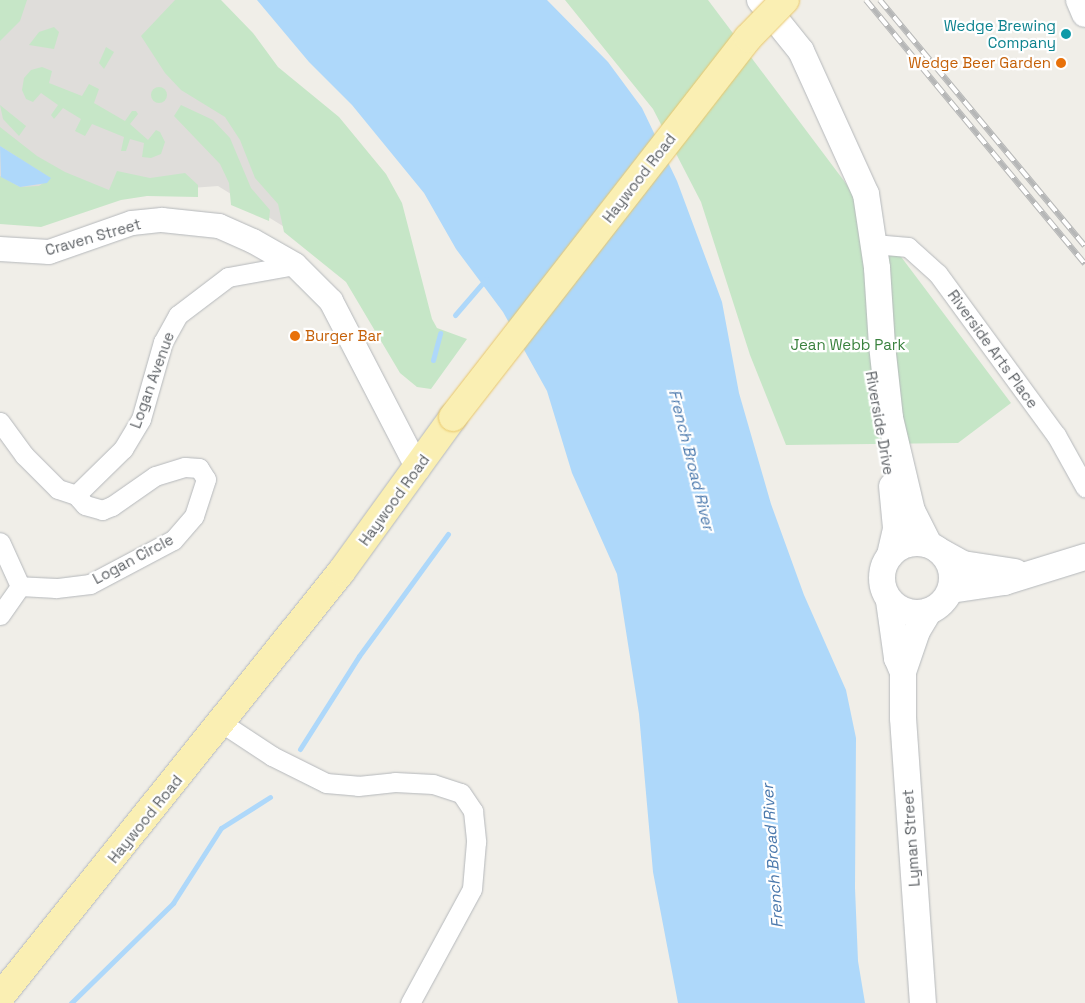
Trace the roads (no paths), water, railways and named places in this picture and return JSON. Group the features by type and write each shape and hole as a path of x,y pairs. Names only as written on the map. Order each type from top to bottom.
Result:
{"main road":[{"name":"Riverside Drive","path":"760,0 802,51 834,117 853,171 866,194 874,244 890,418 912,511 934,548"},
{"name":"Haywood Road","path":"0,997 222,723 418,469 453,417 748,38 785,0"},
{"path":"1079,0 1085,14"},
{"name":"Riverside Drive","path":"853,171 852,198 870,367 879,429 896,512 890,555"},
{"path":"934,548 951,568 950,590 937,608 929,612 905,612 889,601 881,583 883,568 890,555 907,544 934,548 980,569 1034,573"},
{"path":"950,590 980,587 1085,557"},
{"name":"Lyman Street","path":"889,601 896,658 903,672"},
{"name":"Lyman Street","path":"923,1003 903,718 903,672 917,631 929,612"}],"street":[{"name":"Craven Street","path":"0,249 50,252 132,224 186,220 219,226 295,265 331,301 418,469"},
{"name":"Riverside Arts Place","path":"874,244 908,247 938,274 1056,435 1085,487"},
{"name":"Logan Avenue","path":"76,495 123,449 141,419 163,342 178,315 228,277 295,265"},
{"name":"Logan Circle","path":"0,422 24,455 58,489 76,495 85,505 102,510 112,506 155,476 185,467 199,468 206,479 194,516 173,540 90,584 56,588 20,586"},
{"path":"0,542 20,586 0,615"},
{"path":"222,723 272,756 326,783 358,786 395,782 433,784 461,793 473,811 474,819 476,842 472,889 410,1003"}],"water":[{"name":"French Broad River","path":"257,0 547,0 608,62 642,108 677,181 722,302 739,393 771,504 804,595 846,690 856,738 855,888 858,961 865,1003 678,1003 653,872 639,714 617,574 572,473 547,391 503,312 456,249 424,193 352,105 309,62"},
{"path":"0,146 51,178 47,183 20,187 1,177"}],"waterway":[{"path":"455,315 486,279"},
{"path":"433,360 440,333"},
{"path":"300,749 359,656 448,534"},
{"path":"71,1003 173,903 221,828 270,797"}],"railway":[{"path":"866,0 1085,264"},
{"path":"880,0 1085,246"}],"place":[{"name":"Wedge Brewing Company","path":"1066,34"},
{"name":"Wedge Beer Garden","path":"1061,63"},
{"name":"Burger Bar","path":"295,336"}],"park label":[{"name":"Jean Webb Park","path":"848,345"}]}
